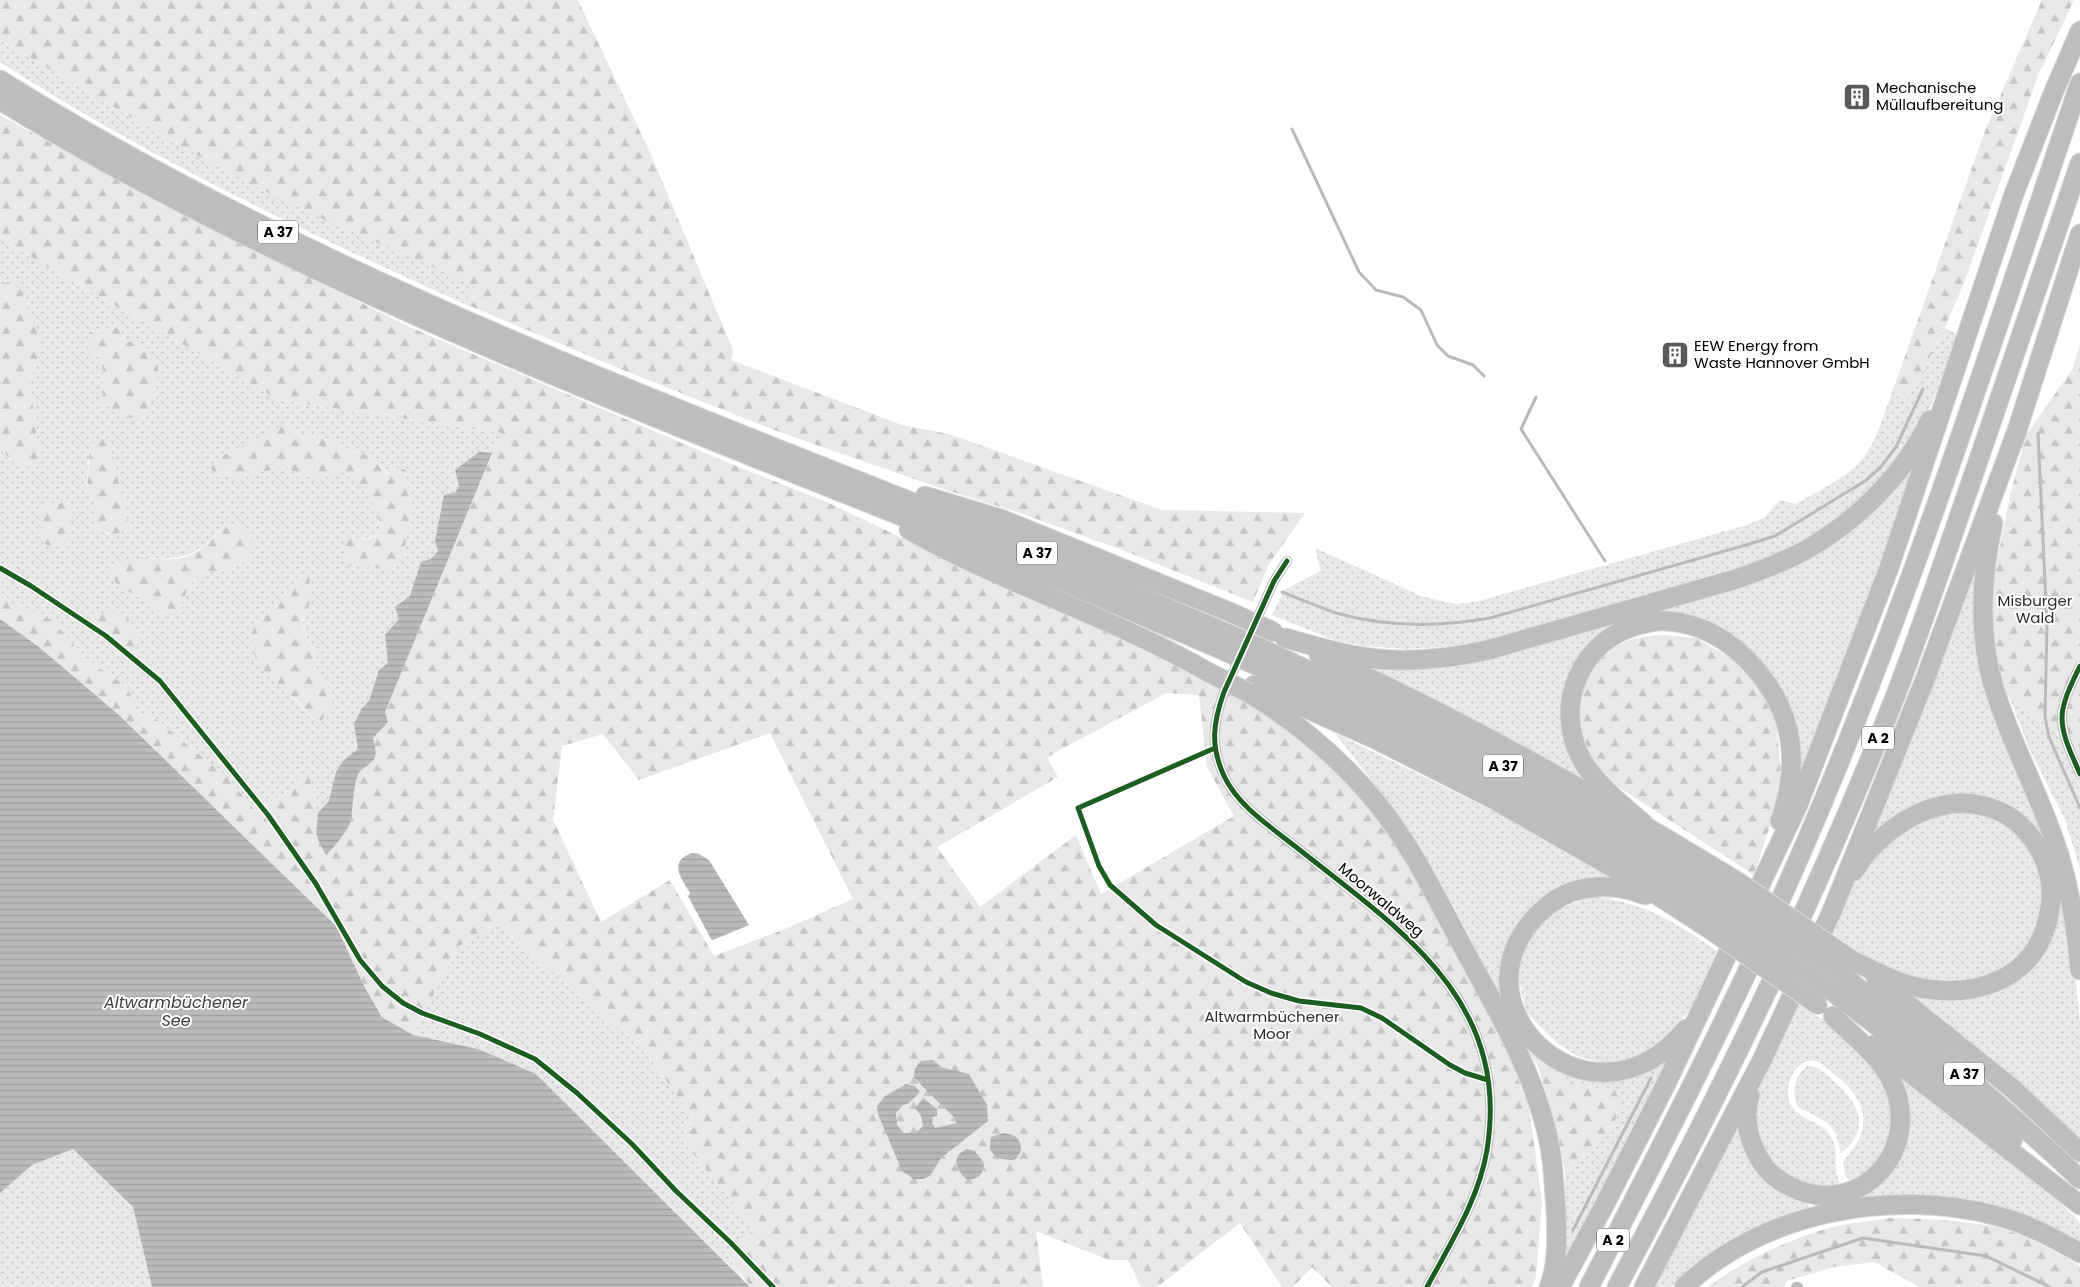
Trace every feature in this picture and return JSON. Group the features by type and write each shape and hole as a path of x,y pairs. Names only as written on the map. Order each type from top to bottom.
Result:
{"highway":[{"path":"1560,1287 1604,1206 1667,1082 1798,805 1889,568 2014,194 2054,91 2080,31"},
{"name":"A 37","path":"0,80 164,175 319,253 456,316 566,363 996,536 1215,654"},
{"name":"A 2","path":"1589,1287 1731,1006 1784,893 1833,779 1912,575 2080,84"},
{"name":"A 37","path":"0,100 159,192 311,268 540,371 991,552 1257,674 1384,724 1501,784 1632,858 1730,898 1842,975 1939,1052 2005,1109 2080,1179"},
{"name":"A 2","path":"1617,1287 1666,1195 1755,1018 1808,903 1856,790 1898,688 2080,164"},
{"path":"1644,1287 1764,1058 1832,911 1924,682 2016,433 2080,234"},
{"path":"1280,635 1363,657 1422,660 1455,657 1488,650 1658,602 1733,580 1772,566 1829,536 1851,519 1890,480 1908,458 1926,428 1961,356"},
{"path":"2016,433 1988,547 1982,602 1985,645 1994,687 2060,857 2073,912 2080,970"},
{"path":"805,460 1001,519 1232,613 1424,705 1643,823"},
{"path":"846,495 946,551 1079,608 1177,654 1215,654 1257,674 1377,740 1493,800 1626,876 1710,930 1879,1048 2080,1204"},
{"path":"1761,882 1786,804 1792,773 1792,748 1785,720 1773,692 1755,666 1738,650 1706,630 1663,620 1646,623 1615,634 1590,656 1580,670 1573,688 1569,710 1572,734 1581,757 1593,776 1611,795 1730,898 2013,1089 2080,1152"},
{"path":"1257,674 1279,712 1308,733 1342,764 1377,803 1406,843 1513,1041 1536,1097 1546,1130 1552,1161 1556,1245 1549,1287"},
{"path":"1832,911 1857,867 1875,845 1901,823 1928,808 1950,803 1970,803 1988,806 2006,814 2022,826 2034,839 2049,873 2052,892 2050,910 2041,940 2033,953 2010,975 1978,988 1959,991 1937,990 1900,982 1842,975"},
{"path":"1691,918 1628,888 1610,886 1590,888 1569,894 1554,901 1538,913 1525,929 1517,944 1511,963 1509,985 1513,1005 1520,1023 1529,1038 1545,1053 1559,1062 1577,1069 1596,1072 1621,1070 1643,1063 1660,1054 1674,1043 1698,1014"},
{"path":"1638,1193 1728,951"},
{"name":"A 37","path":"1842,975 1928,1064 2002,1129 2080,1204"},
{"path":"1764,1058 1748,1098 1747,1118 1751,1141 1760,1161 1770,1174 1782,1183 1813,1195 1830,1196 1850,1192 1870,1181 1884,1167 1896,1145 1902,1118 1899,1099 1891,1079 1878,1061 1826,1010"},
{"path":"1684,1287 1710,1266 1764,1234 1824,1214 1870,1205 1911,1203 1944,1205 1997,1216 2026,1226 2080,1252"}],"street":[{"name":"Moorwaldweg","path":"1287,561 1274,581 1224,692 1218,708 1214,732 1215,748 1225,777 1248,807 1410,939 1448,981 1474,1027 1482,1050 1492,1107 1487,1151 1478,1184 1460,1226 1426,1287"},
{"path":"2080,666 2070,687 2062,718 2067,744 2080,774"}],"green space":[{"path":"0,0 578,0 652,157 733,350 731,360 902,425 949,434 1162,510 1305,513 1269,564 1253,602 1122,550 1023,514 943,489 774,430 465,304 474,286 303,210 247,182 0,40"},
{"path":"2042,0 2074,0 2038,76 1964,283 1941,336 1908,398 1893,390 1985,131"},
{"path":"0,40 135,120 475,286 465,304 346,250 170,162 112,130 0,62"},
{"name":"Altwarmbüchener Moor","path":"0,115 164,206 412,328 729,463 829,503 998,584 1176,662 1247,698 1338,768 1401,847 1505,1043 1529,1109 1542,1200 1536,1277 1532,1287 1332,1287 1312,1267 1293,1287 1282,1287 1240,1223 1157,1287 1141,1287 1128,1260 1109,1260 1036,1231 1043,1287 750,1287 727,1253 755,1229 681,1139 692,1116 645,1051 497,924 458,947 413,1035 382,1017 365,988 336,926 119,715 39,647 0,619 0,592 16,606 52,620 86,659 127,686 137,713 157,720 229,779 256,812 309,777 318,813 316,832 351,821 352,796 357,779 366,766 373,762 373,738 388,723 385,712 501,433 279,400 0,239","holes":["1166,693 1199,695 1207,767 1234,816 1101,894 1076,835 980,907 937,847 1058,777 1047,757","770,733 853,899 785,929 714,956 670,880 601,922 553,820 562,746 603,734 639,780"]},
{"path":"0,239 279,400 501,433 385,712 388,722 326,855 309,777 256,812 229,779 157,720 136,713 127,686 86,659 52,620 15,606 0,592 0,448 9,459 39,458 30,380 42,346 12,281 0,284","holes":["118,327 125,341 140,343 148,354 158,362 102,403 103,373 100,358 89,332","309,436 326,438 345,449 370,456 408,491 412,512 407,531 404,559 347,566 344,537 364,538 383,533 375,505 362,483 346,472 295,473 286,466 216,459 228,453","88,459 110,535 96,528 96,505 87,492","227,523 228,570 206,572 190,584 181,606 164,617 148,602 132,593 150,558 163,559 184,556 210,541","302,575 310,578 311,601 304,614 304,632 315,651 313,663 333,696 314,720 275,679 255,624","93,618 135,652 131,657 92,627"]},
{"path":"12,281 21,291 42,346 30,380 39,458 36,465 25,465 16,462 0,448 0,284"},
{"path":"118,327 125,341 140,343 158,362 158,376 145,419 122,415 102,403 103,373 100,358 90,355 89,332"},
{"path":"1945,328 1958,335 1932,403 1912,441 1865,494 1825,531 1769,560 1659,595 1486,641 1442,647 1408,649 1364,646 1334,640 1272,615 1284,590 1321,571 1315,548 1421,596 1457,604 1479,601 1747,525 1765,517 1780,500 1795,504 1838,480 1860,462 1876,437 1893,390 1908,398"},
{"name":"Misburger Wald","path":"2080,345 2080,789 2058,733 2010,699 2001,686 1988,606 2010,496 2026,435 2072,370"},
{"path":"283,426 292,426 299,438 309,436 326,438 345,449 370,456 388,474 396,468 406,470 412,512 407,531 404,559 389,569 347,566 344,537 364,539 383,533 367,492 346,472 314,478 293,472 285,466 230,480 217,477 211,468 216,459"},
{"path":"1931,432 1802,775 1798,776 1797,754 1743,646 1633,618 1566,686 1595,789 1342,658 1403,665 1800,559"},
{"path":"102,436 110,444 129,528 117,534 96,528 96,505 87,492 90,444"},
{"path":"63,499 71,504 73,515 67,542 60,547 47,545 38,537 42,508"},
{"path":"227,523 244,527 253,543 248,560 228,570 206,572 190,584 181,606 173,617 164,617 148,602 117,585 109,569 122,562 135,559 176,559 192,554 207,544"},
{"path":"1977,553 1976,597 2044,829 2056,877 1988,802 1873,835"},
{"path":"302,575 310,578 309,588 312,601 302,620 304,632 315,651 313,663 333,696 330,708 322,720 314,720 295,698 288,694 275,679 262,670 255,656 251,638 255,624"},
{"path":"118,612 132,624 140,642 131,657 92,626 93,618 103,613"},
{"path":"1664,635 1696,638 1732,659 1764,697 1776,721 1781,772 1775,810 1754,875 1617,786 1600,770 1590,754 1583,737 1581,719 1582,700 1586,683 1595,667 1607,654 1623,643 1643,637"},
{"path":"2010,699 2058,733 2080,789 2080,868 2065,820 2029,748"},
{"path":"1335,733 1554,841 1611,876 1581,882 1535,909 1510,1006 1576,1073 1679,1047 1559,1280 1565,1228 1565,1171 1575,1168 1614,1089 1593,1088 1568,1082 1546,1059 1538,1066 1452,903 1408,828"},
{"path":"1951,809 1999,818 2028,842 2046,892 2031,946 2000,974 1960,984 1895,975 1846,947 1847,944 1831,932 1858,876 1890,837"},
{"path":"2056,877 2072,942 2080,1022 2080,1143 1907,993 2018,974"},
{"path":"1593,896 1612,899 1659,915 1717,951 1692,1007 1668,1036 1637,1057 1606,1063 1579,1057 1557,1043 1526,1012 1518,975 1526,942 1540,923 1559,909"},
{"path":"497,924 645,1051 692,1116 681,1139 755,1229 727,1253 742,1278 536,1074 413,1035 458,947"},
{"path":"1797,1001 1821,1019 1824,1016 1865,1050 1895,1100 1888,1154 1852,1183 1845,1175 1843,1163 1860,1137 1863,1114 1860,1103 1847,1085 1819,1062 1811,1060 1798,1066 1788,1088 1790,1103 1799,1114 1819,1125 1830,1135 1836,1153 1836,1170 1839,1183 1834,1190 1788,1181 1758,1146 1754,1097"},
{"path":"1546,1059 1568,1082 1593,1088 1614,1089 1621,1103 1611,1131 1575,1168 1565,1171 1557,1130 1538,1066"},
{"path":"1807,1066 1818,1068 1825,1073 1843,1089 1855,1107 1859,1125 1856,1135 1851,1144 1841,1153 1836,1134 1828,1123 1797,1106 1795,1084 1799,1074"},
{"path":"1896,1071 2038,1182 2080,1222 2080,1244 1898,1197 1856,1198 1909,1127 1908,1104 1904,1084"},
{"path":"1743,1105 1743,1125 1800,1199 1813,1209 1692,1271 1672,1287 1649,1287"},
{"path":"73,1149 133,1207 152,1287 0,1287 0,1193 32,1165"},
{"path":"1891,1218 1973,1223 1999,1228 2020,1235 2051,1249 2080,1266 2080,1287 1920,1287 1874,1262 1834,1267 1787,1281 1784,1287 1708,1287 1736,1268 1770,1250 1804,1236 1850,1223"}],"water":[{"path":"479,452 492,453 385,712 388,722 373,738 376,750 374,760 357,777 350,824 326,855 316,832 318,813 329,801 336,772 343,761 358,749 354,724 362,708 369,701 379,670 388,663 385,635 399,619 395,607 410,596 421,562 431,559 438,551 435,541 444,495 455,493 459,486 455,470"},
{"name":"Altwarmbüchener See","path":"0,619 39,647 119,715 336,926 365,988 382,1017 413,1035 478,1049 536,1074 750,1287 152,1287 133,1207 73,1149 32,1165 0,1193"},
{"path":"692,853 699,854 709,860 749,925 713,940 711,939 688,896 690,894 689,891 680,875 679,865 681,860"},
{"path":"933,1060 941,1067 969,1074 987,1105 988,1121 941,1158 930,1176 923,1179 914,1179 902,1171 878,1114 877,1106 885,1096 906,1084 915,1086 920,1092 896,1113 897,1125 904,1133 916,1133 923,1126 921,1116 915,1108 923,1098 937,1109 937,1116 933,1117 932,1123 935,1128 956,1123 956,1119 914,1077 915,1068 921,1061"},
{"path":"1004,1133 1015,1136 1019,1140 1021,1151 1016,1159 997,1158 990,1150 991,1137"},
{"path":"967,1149 975,1151 984,1163 981,1174 974,1179 966,1179 957,1167 956,1162 959,1155"}],"waterway":[{"path":"1292,129 1359,272 1376,290 1403,297 1421,310 1437,345 1448,356 1473,365 1484,376"},
{"path":"1282,592 1336,613 1374,621 1413,624 1471,621 1490,618 1775,536 1865,481 1880,468 1896,447 1923,389"},
{"path":"1536,397 1521,429 1605,561"},
{"path":"2038,434 2047,624 2045,717 2049,737 2080,808"},
{"path":"1573,1230 1651,1078"},
{"path":"1742,1287 1762,1272 1863,1238 1986,1256 2050,1287"}],"cycle path":[{"path":"1287,561 1274,581 1224,692 1215,724 1215,744 1224,776 1230,787 1246,806 1266,824 1373,908 1408,939 1439,973 1464,1009 1482,1050 1490,1097 1487,1150 1483,1168 1471,1204 1427,1287"},
{"path":"0,568 31,586 106,636 160,681 268,815 316,884 360,960 382,986 403,1003 422,1013 480,1034 535,1059 577,1093 632,1144 676,1191 731,1243 773,1287"},
{"path":"2080,666 2062,711 2062,725 2066,740 2080,774"},
{"path":"1215,748 1078,808 1099,866 1110,885 1156,925 1246,982 1271,993 1299,1001 1361,1008 1382,1018 1450,1065 1465,1073 1488,1080"}],"place":[{"name":"Mechanische Müllaufbereitung","path":"1857,97"},
{"name":"EEW Energy from Waste Hannover GmbH","path":"1675,355"}]}
